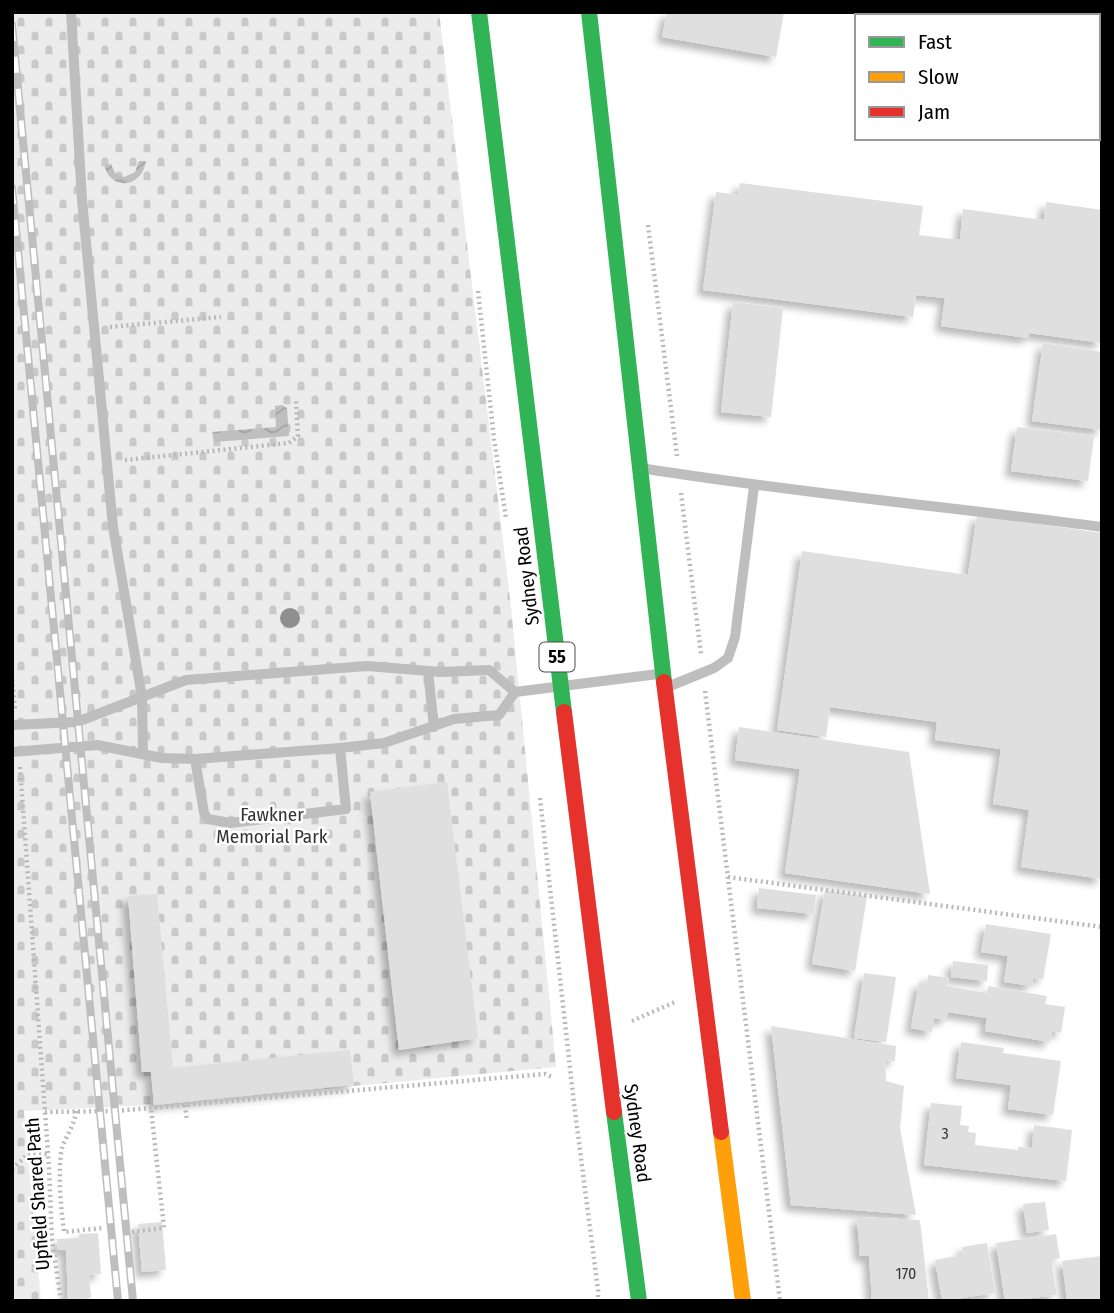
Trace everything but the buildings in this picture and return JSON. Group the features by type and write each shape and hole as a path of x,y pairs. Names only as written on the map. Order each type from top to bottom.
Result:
{"highway":[{"name":"Sydney Road","path":"479,12 639,1301"},
{"path":"589,12 664,681 743,1301"}],"lane":[{"path":"71,12 82,200 113,527 142,697 144,753"},
{"path":"640,468 754,486 1102,527"},
{"path":"15,725 77,722 186,680 367,666 428,671 489,670 515,692 561,686 664,681 714,668 728,658 734,637 754,486"},
{"path":"428,671 434,727"},
{"path":"16,751 97,745 162,758 195,759 384,743 454,719 499,715 515,692"},
{"path":"195,759 204,813 208,819 230,823 345,809 340,748"}],"path":[{"path":"477,288 494,439 508,531"},
{"path":"94,328 220,317"},
{"path":"107,462 289,443 298,436 296,401"},
{"path":"12,679 15,725"},
{"name":"Upfield Shared Path","path":"16,751 52,1233 61,1301"},
{"path":"538,786 598,1301"},
{"path":"728,877 1102,927"},
{"path":"566,1029 620,1026 682,998 741,986"},
{"path":"45,1112 151,1108 545,1074 552,1077"},
{"path":"185,1105 187,1121"},
{"path":"132,1232 164,1228 151,1108"},
{"path":"64,1232 60,1191 62,1150 74,1126 76,1111"},
{"path":"12,1169 28,1154 48,1154"},
{"path":"52,1233 103,1228"}],"green space":[{"name":"Fawkner Memorial Park","path":"12,12 439,12 511,607 556,1067 154,1105 24,1111 41,1301 12,1301"}],"water":[{"path":"139,161 146,161 139,177 126,183 113,180 104,165 111,164 115,173 124,177 135,172"},
{"path":"282,405 287,408 289,436 214,442 212,432 276,427 275,406"}],"railway":[{"path":"12,25 133,1301"},
{"path":"12,188 118,1301"}],"traffic: fast":[{"path":"479,12 564,712"},
{"path":"589,12 664,682"},
{"path":"614,1112 639,1301"}],"traffic: slow":[{"path":"721,1132 743,1301"}],"traffic: jam":[{"path":"664,682 721,1132"},
{"path":"564,712 614,1112"}]}
